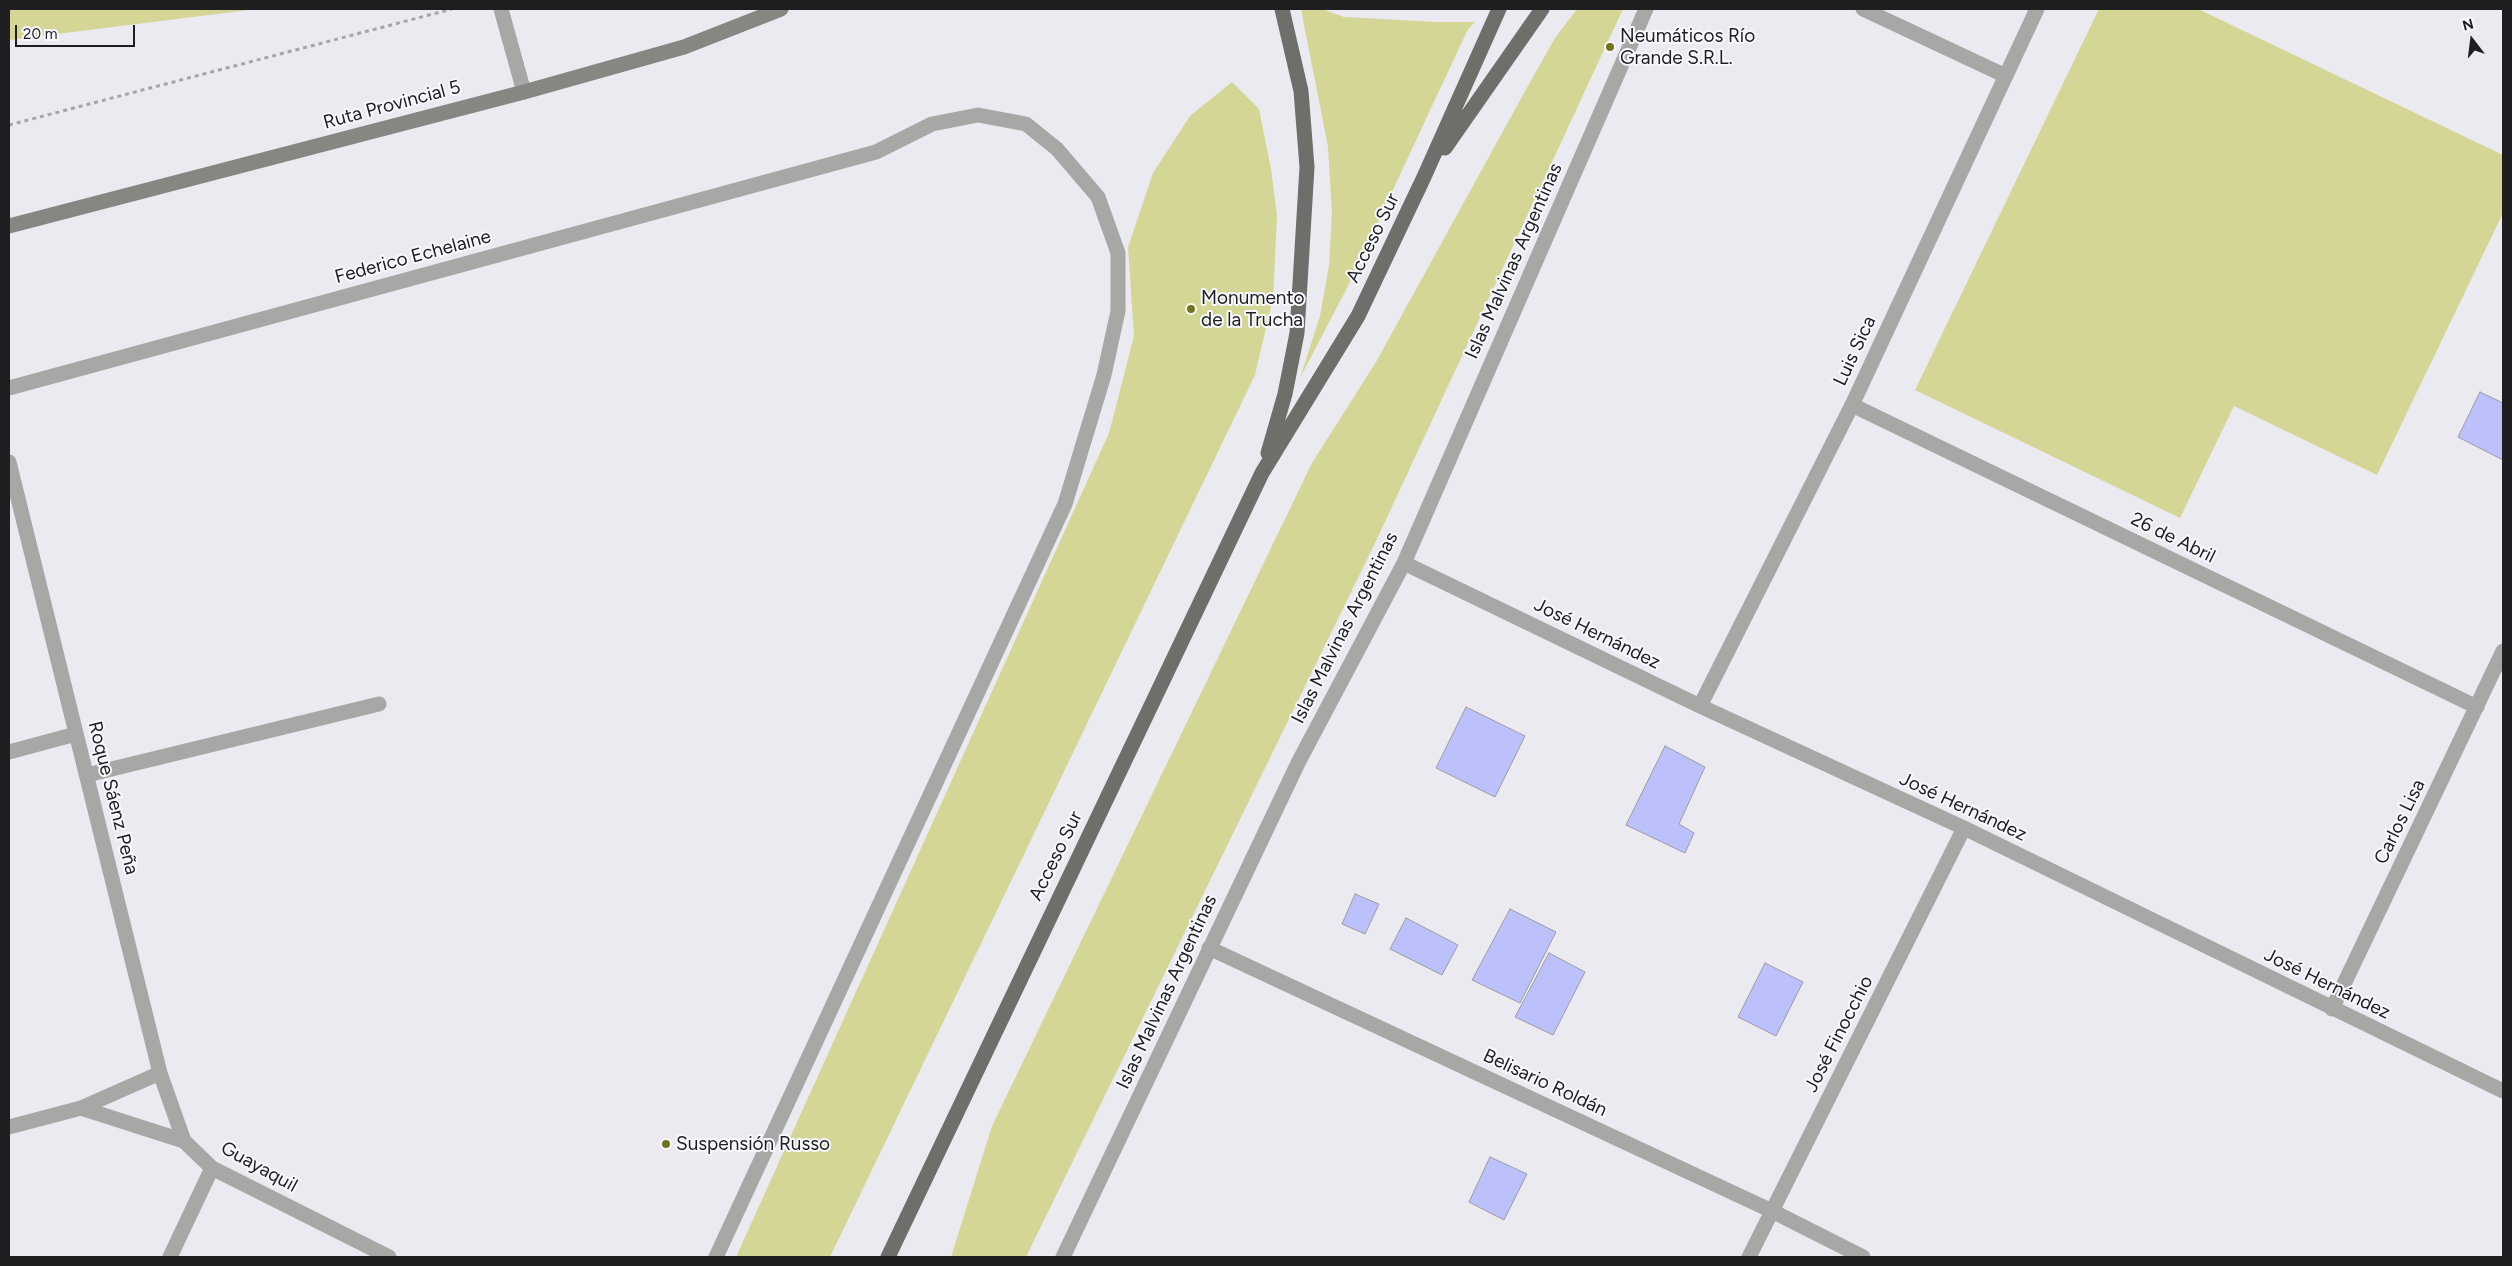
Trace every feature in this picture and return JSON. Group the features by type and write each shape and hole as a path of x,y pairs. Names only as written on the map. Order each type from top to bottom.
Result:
{"main road":[{"name":"Ruta Provincial 5","path":"9,226 524,92 684,48 781,9"},
{"name":"Acceso Sur","path":"1262,473 1285,394 1297,334 1304,244 1307,167 1302,91 1282,9"},
{"name":"Acceso Sur","path":"888,1257 1262,473 1358,316 1424,178 1499,9"},
{"path":"1424,178 1542,9"}],"street":[{"path":"501,9 524,92"},
{"name":"Islas Malvinas Argentinas","path":"1063,1257 1299,761 1404,563 1646,9"},
{"path":"1863,9 2006,76"},
{"name":"Luis Sica","path":"1700,706 1852,404 2036,9"},
{"name":"Federico Echelaine","path":"9,388 876,152 932,124 978,115 1026,124 1057,149 1098,197 1118,253 1118,311 1104,375 1083,450 1065,504 716,1257"},
{"name":"26 de Abril","path":"1852,404 2477,707"},
{"name":"Roque Sáenz Peña","path":"9,462 160,1073 184,1141"},
{"name":"José Hernández","path":"1404,563 1700,706 1964,828 2503,1091"},
{"name":"Carlos Lisa","path":"2332,1009 2503,651"},
{"path":"87,775 378,704"},
{"path":"9,752 76,734"},
{"name":"José Finocchio","path":"1749,1257 1964,828"},
{"name":"Belisario Roldán","path":"1209,948 1772,1211 1863,1257"},
{"path":"9,1127 82,1108 160,1073"},
{"name":"Guayaquil","path":"82,1108 184,1141 212,1168 389,1257"},
{"path":"170,1257 212,1168"}],"path":[{"path":"9,125 452,9"}],"green space":[{"path":"9,9 257,9 9,40"},
{"path":"1301,9 1322,9 1344,17 1475,22 1468,29 1348,286 1300,378 1320,316 1329,266 1332,212 1328,147"},
{"path":"1577,9 1623,9 1377,539 1026,1257 951,1257 992,1126 1312,463 1376,362 1555,38"},
{"path":"2099,9 2198,9 2503,155 2503,213 2377,475 2234,406 2180,518 1915,390"},
{"path":"1232,82 1259,109 1271,169 1277,216 1273,298 1255,375 830,1257 736,1257 1109,433 1134,336 1128,247 1153,173 1190,116"}],"building":[{"path":"2480,392 2503,403 2503,460 2458,437"},
{"path":"1466,707 1525,736 1495,797 1436,768"},
{"path":"1665,746 1705,767 1679,824 1694,833 1685,853 1626,825"},
{"path":"1355,894 1379,904 1365,934 1342,924"},
{"path":"1510,909 1556,932 1520,1003 1472,980"},
{"path":"1406,918 1458,945 1442,975 1390,949"},
{"path":"1549,953 1585,972 1553,1035 1515,1017"},
{"path":"1765,963 1803,982 1776,1036 1738,1017"},
{"path":"1490,1157 1527,1174 1504,1220 1469,1202"}],"place":[{"name":"Neumáticos Río Grande S.R.L.","path":"1610,47"},
{"name":"Monumento de la Trucha","path":"1191,309"},
{"name":"Suspensión Russo","path":"666,1144"}]}
